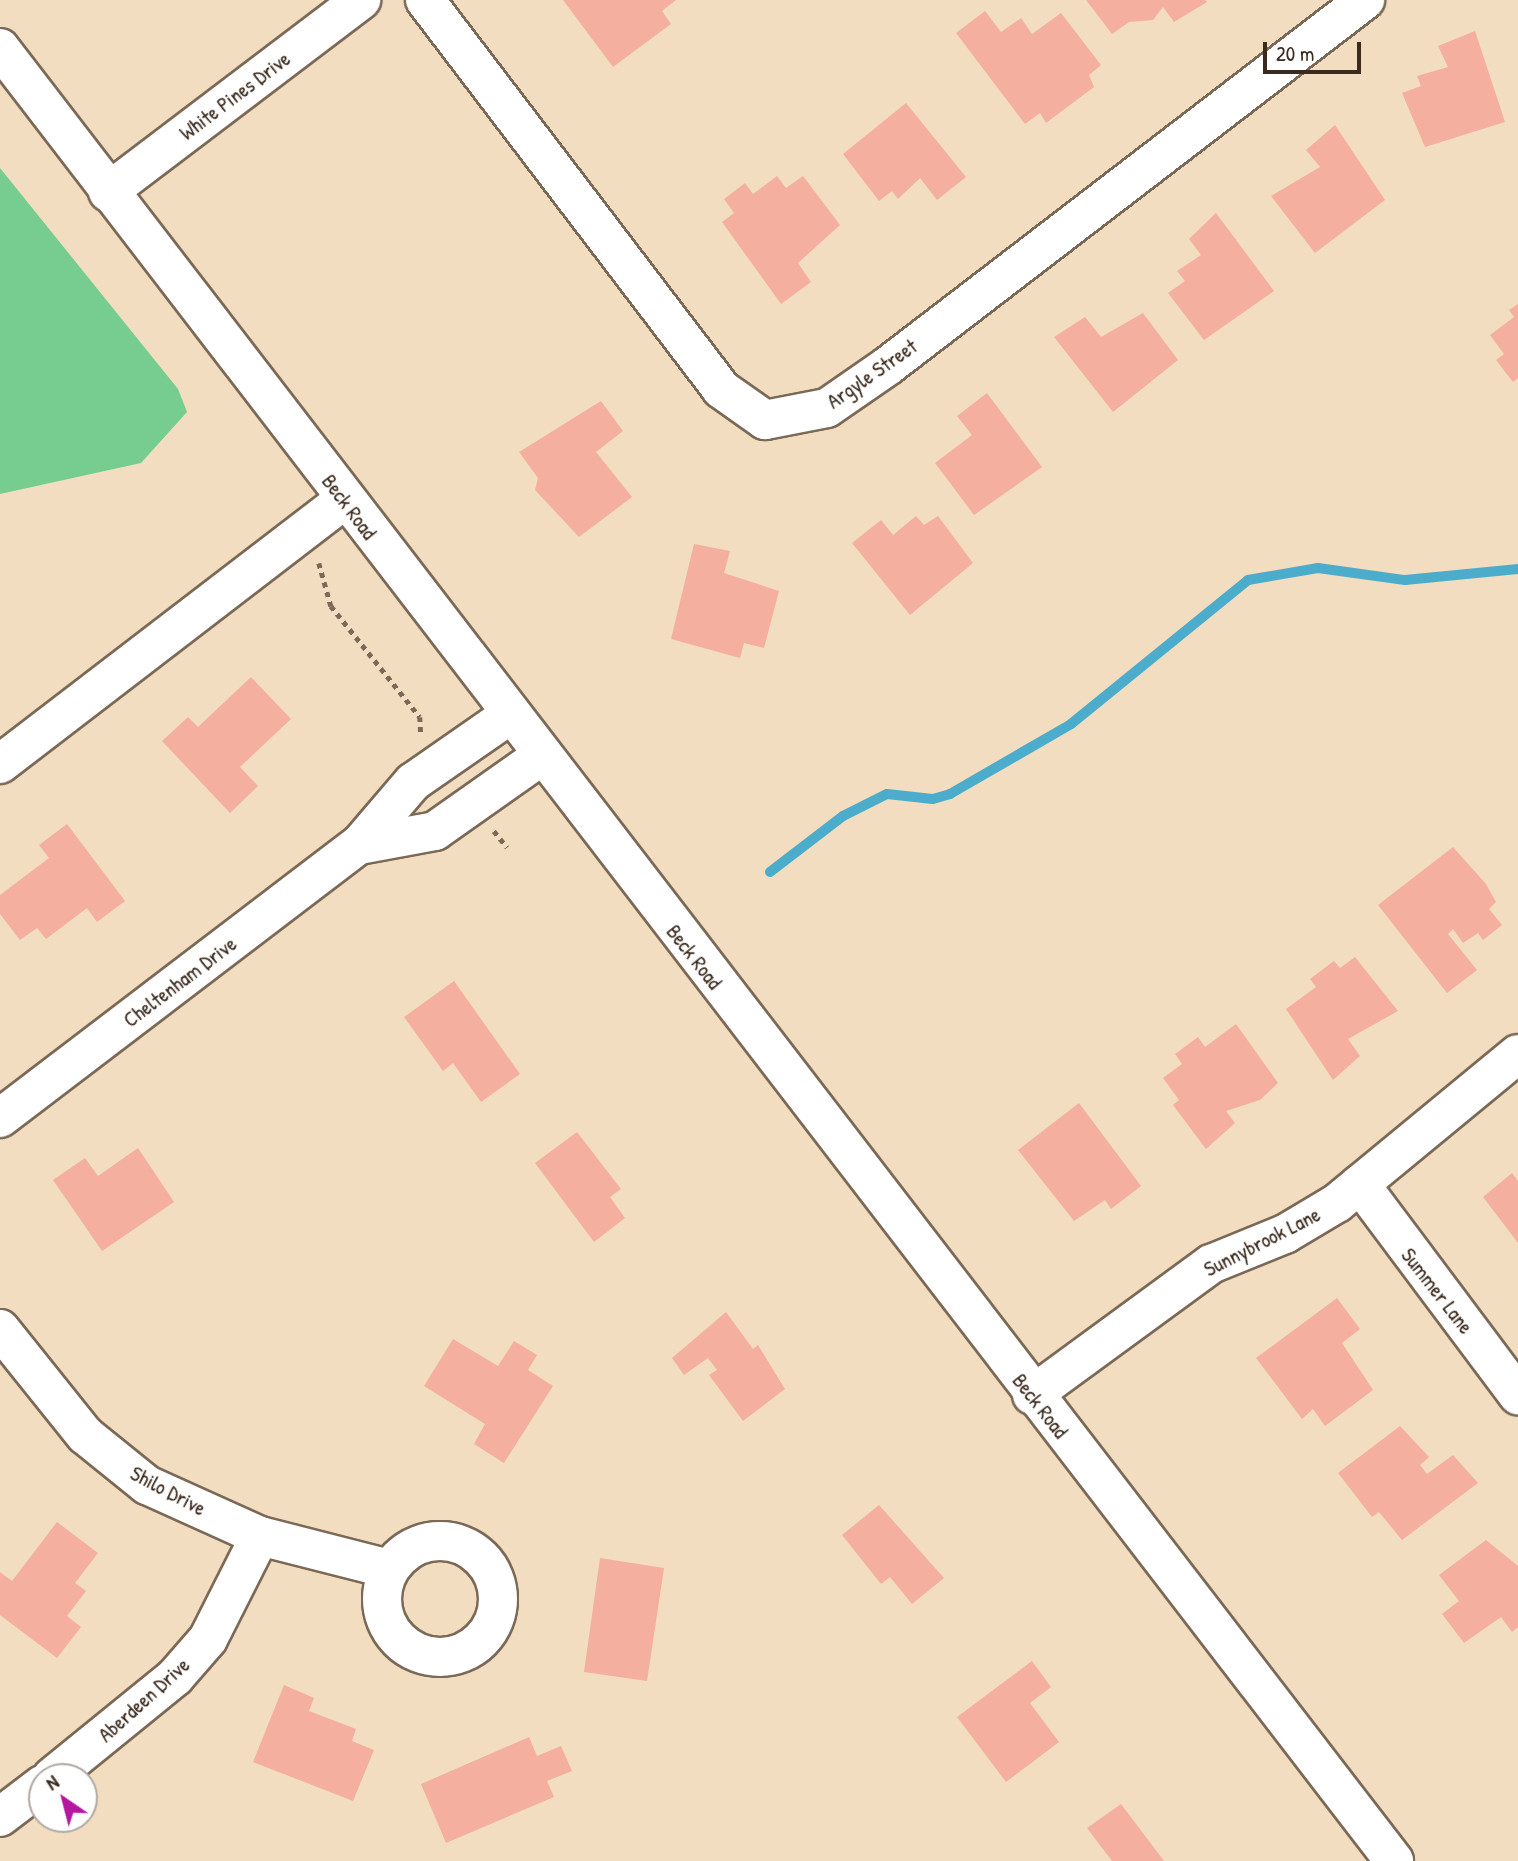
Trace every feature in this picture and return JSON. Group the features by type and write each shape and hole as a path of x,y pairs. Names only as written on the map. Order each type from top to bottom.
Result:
{"street":[{"name":"White Pines Drive","path":"108,192 361,0"},
{"name":"Argyle Street","path":"425,0 721,388 765,420 827,408 889,365 1366,0"},
{"name":"Beck Road","path":"0,48 508,716 1394,1861"},
{"path":"0,764 344,500"},
{"name":"Cheltenham Drive","path":"0,1118 359,845 413,782 508,716"},
{"name":"Cheltenham Drive","path":"359,845 435,831 540,757"},
{"name":"Sunnybrook Lane","path":"1032,1395 1212,1264 1285,1234 1360,1184 1518,1054"},
{"name":"Summer Lane","path":"1360,1184 1518,1395"},
{"name":"Shilo Drive","path":"0,1329 85,1435 147,1485 260,1536 389,1569"},
{"name":"Aberdeen Drive","path":"69,1763 175,1677 208,1639 260,1536"},
{"path":"0,1817 28,1796"}],"path":[{"path":"319,562 331,606 420,718 421,735 441,763"},
{"path":"473,805 507,847"}],"green space":[{"path":"0,168 178,389 187,412 141,463 0,494"}],"building":[{"path":"563,0 676,0 662,11 671,24 613,67"},
{"path":"1086,0 1207,2 1174,22 1163,7 1153,20 1129,22 1112,34"},
{"path":"985,11 1001,32 1021,18 1032,34 1061,13 1101,65 1089,75 1094,87 1046,123 1040,113 1025,124 956,33"},
{"path":"1475,31 1505,122 1425,147 1402,93 1421,86 1417,76 1448,67 1438,46"},
{"path":"906,103 966,177 937,200 920,178 898,199 892,191 879,201 843,154"},
{"path":"1335,125 1385,200 1315,253 1271,196 1320,167 1306,150"},
{"path":"777,176 786,188 803,176 840,225 798,263 811,282 781,304 722,222 734,213 724,199 745,183 753,194"},
{"path":"1216,213 1274,291 1204,340 1168,293 1185,281 1177,271 1201,255 1189,239"},
{"path":"1518,304 1518,378 1513,382 1496,360 1504,354 1490,335 1514,317 1509,310"},
{"path":"1143,313 1178,360 1113,412 1054,337 1085,317 1101,337"},
{"path":"987,393 1042,467 974,515 935,463 972,435 957,416"},
{"path":"601,401 623,431 596,452 632,497 579,537 535,490 538,478 519,452"},
{"path":"916,516 924,525 938,516 973,563 910,615 852,543 881,520 893,535"},
{"path":"694,544 730,551 724,573 779,591 764,648 744,643 740,658 671,639"},
{"path":"251,677 291,719 240,767 258,786 230,813 162,741 188,717 198,727"},
{"path":"67,824 125,901 97,922 87,908 46,939 37,928 20,940 0,914 0,895 49,858 39,845"},
{"path":"1453,847 1486,884 1496,902 1489,909 1502,925 1483,940 1478,933 1463,943 1453,929 1448,934 1477,970 1447,993 1378,905"},
{"path":"1355,957 1398,1011 1348,1039 1360,1056 1333,1080 1286,1009 1316,987 1310,979 1334,961 1340,968"},
{"path":"454,981 520,1074 481,1102 453,1063 443,1071 404,1017"},
{"path":"1236,1024 1278,1083 1260,1100 1226,1111 1235,1123 1206,1149 1173,1105 1179,1100 1163,1078 1182,1064 1175,1054 1198,1037 1205,1047"},
{"path":"1079,1103 1141,1186 1111,1209 1105,1200 1074,1221 1018,1150"},
{"path":"577,1132 621,1189 610,1197 625,1218 594,1242 535,1163"},
{"path":"138,1148 174,1202 102,1251 53,1180 85,1158 98,1176"},
{"path":"1512,1173 1518,1181 1518,1243 1483,1197"},
{"path":"1337,1298 1360,1329 1342,1343 1373,1390 1325,1426 1313,1409 1302,1419 1256,1358"},
{"path":"726,1312 753,1349 758,1345 785,1389 743,1421 709,1375 717,1370 708,1358 684,1375 672,1358"},
{"path":"453,1339 498,1366 514,1341 537,1355 528,1370 553,1386 504,1463 474,1444 485,1424 424,1386"},
{"path":"1400,1426 1429,1457 1420,1465 1427,1474 1453,1455 1478,1483 1402,1540 1379,1512 1372,1517 1338,1473"},
{"path":"879,1505 944,1578 912,1604 890,1577 881,1584 842,1535"},
{"path":"57,1522 98,1553 75,1583 86,1591 67,1616 81,1627 57,1658 0,1615 0,1572 12,1581"},
{"path":"1486,1540 1518,1566 1518,1627 1512,1632 1501,1617 1464,1643 1442,1614 1459,1601 1439,1575"},
{"path":"600,1558 664,1568 647,1681 584,1672"},
{"path":"1032,1661 1051,1687 1030,1703 1059,1742 1006,1782 957,1717"},
{"path":"284,1685 314,1698 309,1711 356,1729 352,1741 374,1750 353,1801 253,1762"},
{"path":"529,1737 537,1756 561,1746 572,1771 547,1781 554,1797 446,1843 421,1784"},
{"path":"1121,1804 1164,1861 1112,1861 1087,1828"}],"waterway":[{"path":"770,872 843,816 887,794 933,799 950,794 1071,724 1248,580 1318,568 1405,580 1518,569"}]}
